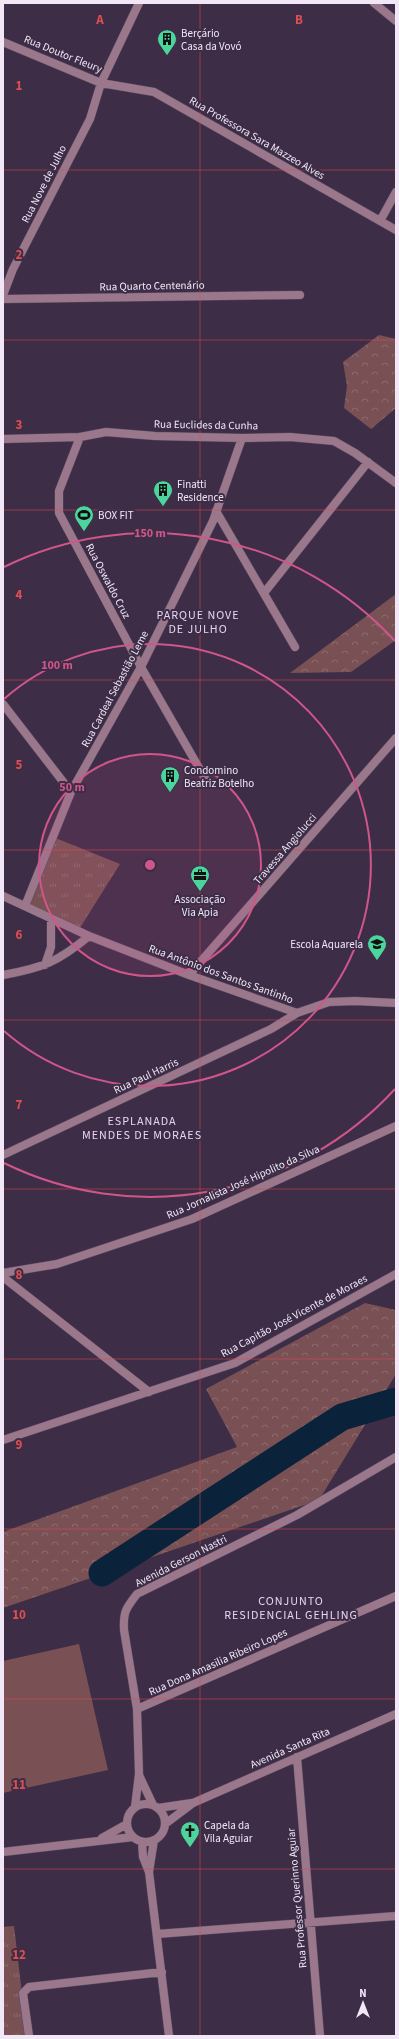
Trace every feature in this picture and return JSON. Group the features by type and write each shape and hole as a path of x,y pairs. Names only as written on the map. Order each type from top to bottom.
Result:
{"street":[{"name":"Rua Doutor Fleury","path":"3,42 101,83 139,3"},
{"path":"374,3 396,21"},
{"name":"Rua Professora Sara Mazzeo Alves","path":"101,83 154,92 396,230"},
{"name":"Rua Nove de Julho","path":"3,295 13,269 90,119 101,83"},
{"path":"380,221 396,192"},
{"name":"Rua Quarto Centenário","path":"3,299 300,295"},
{"name":"Rua Euclides da Cunha","path":"3,439 80,437 106,432 155,436 242,438 290,437 334,442 368,462 396,482"},
{"name":"Rua Oswaldo Cruz","path":"80,437 59,491 59,513 141,667 206,780"},
{"name":"Rua Cardeal Sebastião Leme","path":"25,906 71,792 141,667 216,511 242,438"},
{"path":"264,593 368,462"},
{"path":"216,511 295,647"},
{"path":"3,704 71,792"},
{"name":"Travessa Angiolucci","path":"189,975 396,738"},
{"name":"Rua Antônio dos Santos Santinho","path":"3,896 89,936 189,975 296,1013 329,1002 355,1001 396,1003"},
{"path":"45,965 51,947 51,918"},
{"path":"3,975 45,965 72,951 89,936"},
{"name":"Rua Paul Harris","path":"3,1155 271,1029 296,1013"},
{"name":"Rua Jornalista José Hipolito da Silva","path":"3,1273 57,1264 192,1219 396,1126"},
{"name":"Rua Capitão José Vicente de Moraes","path":"3,1440 235,1363 396,1274"},
{"path":"3,1277 149,1392"},
{"name":"Avenida Gerson Nastri","path":"139,1774 137,1709 124,1618 126,1608 137,1594 297,1515 396,1458"},
{"name":"Rua Dona Amasilia Ribeiro Lopes","path":"137,1709 396,1596"},
{"name":"Avenida Santa Rita","path":"164,1824 193,1803 396,1714"},
{"name":"Rua Professor Querinno Aguiar","path":"297,1757 320,2036"},
{"path":"139,1774 155,1807 164,1818 164,1824 160,1836 154,1840 142,1842 133,1837 128,1830 127,1824 130,1812 135,1807 141,1805 155,1807"},
{"path":"135,1807 139,1774"},
{"name":"Avenida Santa Rita","path":"155,1807 193,1803"},
{"path":"99,1840 127,1824"},
{"path":"3,1852 133,1837"},
{"path":"149,1872 154,1840"},
{"path":"142,1842 143,1857 149,1872 169,2036"},
{"path":"157,1934 396,1916"},
{"path":"29,2036 23,1993 29,1986 162,1972"}],"green space":[{"path":"379,335 396,339 396,408 371,429 344,408 347,386 343,362"},
{"path":"396,594 396,640 351,672 290,673"},
{"path":"53,837 120,864 78,931 25,906"},
{"path":"365,1303 396,1310 396,1374 319,1500 3,1608 3,1532 237,1447 206,1389"},
{"path":"79,1644 108,1770 3,1793 3,1661"},
{"path":"14,1926 27,2036 3,2036 3,1927"}],"waterway":[{"path":"102,1573 342,1417 396,1401"}],"place":[{"name":"Berçário Casa da Vovó","path":"167,56"},
{"name":"Finatti Residence","path":"163,507"},
{"name":"BOX FIT","path":"84,532"},
{"name":"Condomino Beatriz Botelho","path":"170,793"},
{"name":"Associação Via Apia","path":"200,892"},
{"name":"Escola Aquarela","path":"377,961"},
{"name":"Capela da Vila Aguiar","path":"190,1848"}],"district":[{"name":"PARQUE NOVE DE JULHO","path":"198,622"},
{"name":"ESPLANADA MENDES DE MORAES","path":"142,1128"},
{"name":"CONJUNTO RESIDENCIAL GEHLING","path":"291,1608"}]}
